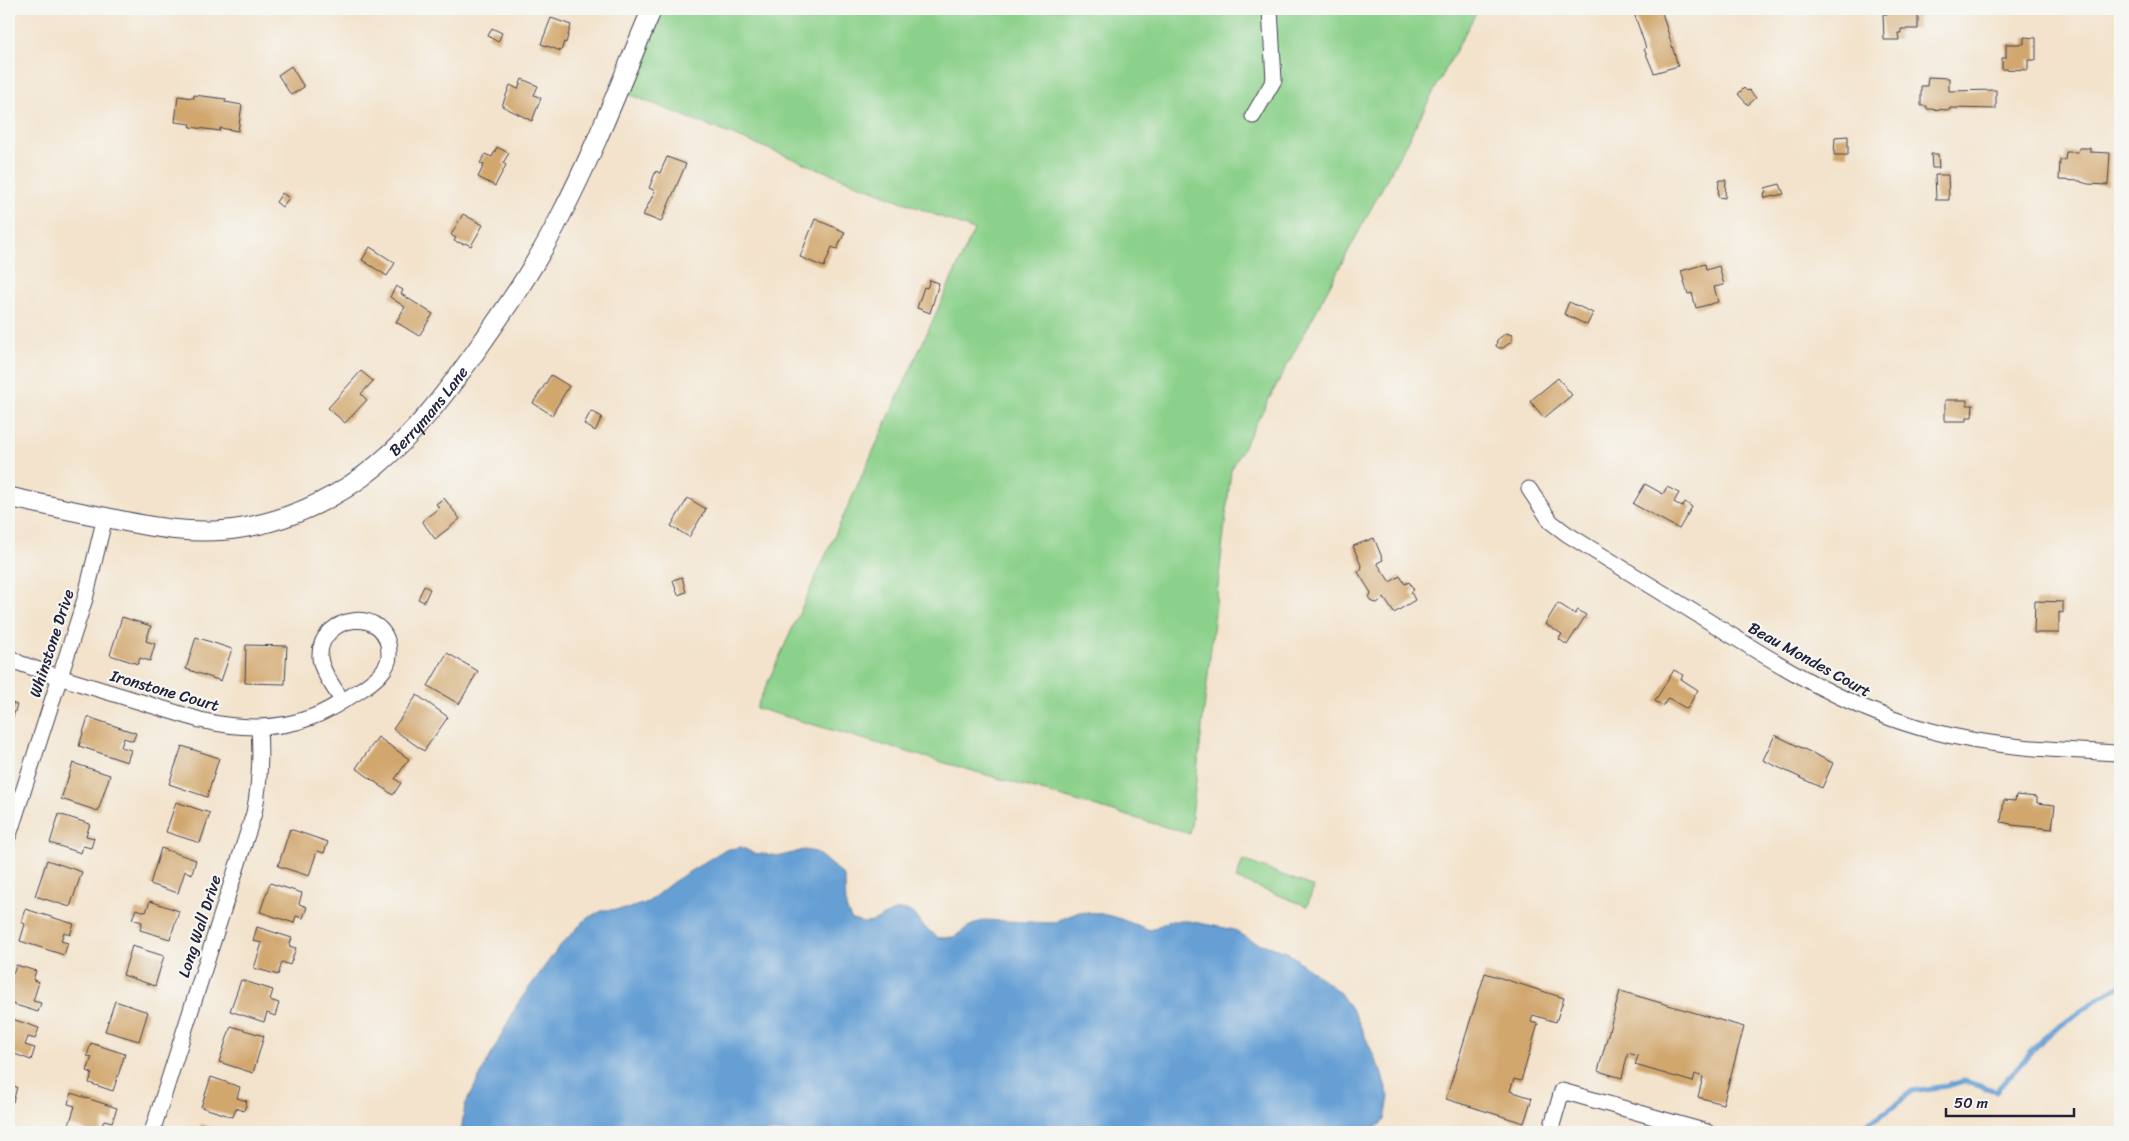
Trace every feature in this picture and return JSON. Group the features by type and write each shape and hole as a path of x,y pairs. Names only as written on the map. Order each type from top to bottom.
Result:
{"street":[{"name":"Berrymans Lane","path":"9,497 140,526 182,531 224,530 258,524 314,505 359,480 389,456 414,431 458,375 496,321 559,220 590,155 652,9"},
{"path":"1253,116 1274,80 1270,9"},
{"name":"Beau Mondes Court","path":"1529,489 1551,522 1567,534 1787,670 1840,698 1900,722 1951,736 2024,747 2120,753"},
{"name":"Whinstone Drive","path":"9,835 85,599 105,517"},
{"name":"Ironstone Court","path":"9,657 19,663 59,677 224,726 259,728 289,725 314,717 342,701 370,684 383,670 390,655 386,639 378,626 364,620 348,621 335,627 321,648 320,658 342,701"},
{"name":"Long Wall Drive","path":"152,1132 254,813 259,788 261,761 259,728"},
{"path":"1550,1132 1562,1091 1706,1132"}],"green space":[{"path":"660,9 1478,9 1231,470 1190,834 756,708 974,230 626,93"},
{"path":"1243,860 1314,887 1307,906 1236,879"}],"water":[{"path":"741,847 753,853 781,856 804,850 816,852 843,875 845,880 846,908 851,919 868,923 894,911 907,910 916,916 923,926 939,938 954,937 968,927 983,920 1052,923 1079,912 1115,917 1150,930 1169,921 1189,921 1235,930 1252,941 1287,952 1339,992 1355,1014 1381,1072 1389,1097 1385,1120 1371,1132 461,1132 465,1105 518,1003 558,948 587,918 604,910 627,909 648,902 673,882 724,850"}],"building":[{"path":"1648,9 1661,9 1678,66 1654,73 1644,49 1646,48 1634,13"},
{"path":"1889,9 1918,9 1918,29 1901,29 1901,33 1898,33 1899,40 1884,40 1883,14 1889,14"},
{"path":"551,18 571,25 566,43 564,42 561,51 541,44"},
{"path":"492,28 502,33 498,42 488,36"},
{"path":"2024,37 2036,38 2036,60 2028,60 2028,70 2002,69 2002,58 2006,58 2006,44 2024,44"},
{"path":"291,66 304,87 291,95 278,75"},
{"path":"1928,77 1949,78 1949,91 1996,90 1996,109 1927,109 1927,106 1921,106 1921,86 1927,86"},
{"path":"522,79 538,86 534,95 541,98 532,121 502,106 510,85 518,89"},
{"path":"1744,88 1747,91 1749,90 1756,98 1748,105 1738,94"},
{"path":"194,95 226,99 225,102 242,105 238,131 190,127 191,124 175,122 178,96 194,98"},
{"path":"1848,136 1848,155 1834,155 1835,137"},
{"path":"497,147 509,153 503,163 506,165 495,186 478,177 484,165 480,163 485,154 492,157"},
{"path":"2079,148 2090,148 2090,152 2110,153 2108,185 2059,180 2060,160 2065,160 2066,152 2078,152"},
{"path":"1931,154 1938,154 1939,168 1932,168"},
{"path":"667,157 686,164 661,222 643,215 655,191 649,188 656,171 660,173"},
{"path":"1935,175 1948,175 1949,200 1936,200"},
{"path":"1719,180 1726,180 1725,198 1718,197"},
{"path":"1780,184 1784,194 1765,198 1765,188"},
{"path":"282,193 289,198 282,207 276,202"},
{"path":"463,214 483,225 471,246 454,241 456,238 451,235"},
{"path":"815,219 845,232 837,249 832,247 824,267 800,257"},
{"path":"370,247 395,263 387,276 362,260"},
{"path":"1705,264 1706,270 1719,266 1724,285 1714,287 1718,302 1696,308 1692,293 1688,294 1681,271"},
{"path":"930,280 939,283 930,313 917,308 924,287 927,288"},
{"path":"396,286 403,290 401,294 433,314 419,336 396,322 405,307 390,297"},
{"path":"1569,302 1593,313 1587,325 1564,314"},
{"path":"1506,333 1512,335 1512,341 1503,348 1499,348 1496,346 1497,340"},
{"path":"361,371 373,381 361,394 367,400 345,423 328,408"},
{"path":"551,375 569,386 552,415 533,403"},
{"path":"1558,378 1572,395 1544,418 1530,401"},
{"path":"1945,400 1967,400 1967,405 1973,405 1972,417 1967,417 1967,421 1945,421"},
{"path":"591,411 602,417 595,431 584,424"},
{"path":"1645,484 1663,494 1667,487 1679,493 1674,502 1682,507 1685,502 1692,507 1679,529 1633,504"},
{"path":"444,498 460,519 435,539 422,521 439,508 436,504"},
{"path":"688,498 706,509 689,537 671,526"},
{"path":"1374,538 1383,560 1377,563 1390,582 1400,576 1405,584 1409,582 1414,590 1411,592 1415,600 1394,613 1384,598 1377,603 1372,602 1369,598 1371,593 1358,572 1362,568 1353,546"},
{"path":"682,577 686,592 678,595 673,580"},
{"path":"424,586 430,589 424,602 418,599"},
{"path":"2035,601 2063,602 2063,613 2059,612 2059,633 2034,633"},
{"path":"1558,603 1575,614 1578,610 1586,615 1567,645 1559,639 1562,634 1545,624"},
{"path":"122,617 151,626 146,641 155,644 150,661 140,658 138,664 110,655"},
{"path":"196,637 232,649 221,681 186,669"},
{"path":"246,645 287,646 285,684 245,683"},
{"path":"447,653 478,671 459,704 428,686"},
{"path":"1674,670 1683,675 1681,679 1698,690 1687,709 1668,698 1663,706 1655,701"},
{"path":"417,695 448,717 424,751 393,729"},
{"path":"9,702 17,705 9,729"},
{"path":"88,717 136,733 133,741 124,738 121,747 131,750 127,762 79,746"},
{"path":"1775,735 1833,763 1822,788 1763,760"},
{"path":"378,737 409,759 395,779 401,783 393,795 356,768"},
{"path":"182,746 219,758 207,797 169,784"},
{"path":"73,763 110,775 98,811 61,799"},
{"path":"2016,795 2037,797 2037,803 2055,805 2052,829 2011,825 2001,822 2004,800 2015,801"},
{"path":"176,802 210,813 200,843 166,832"},
{"path":"59,814 90,824 86,836 94,838 91,848 83,846 81,853 50,843"},
{"path":"290,829 328,842 324,853 317,851 309,876 278,866"},
{"path":"161,848 196,860 192,874 185,871 178,893 150,884"},
{"path":"47,860 82,872 70,907 35,896"},
{"path":"270,883 302,893 299,904 307,907 303,918 296,916 294,923 260,912"},
{"path":"150,901 179,911 170,939 140,930 142,922 132,919 136,909 146,912"},
{"path":"25,909 74,924 70,935 64,932 61,941 68,943 64,955 20,941 25,924 21,922"},
{"path":"257,927 292,938 289,946 296,948 290,965 282,962 278,975 254,968 262,943 253,941"},
{"path":"132,946 164,956 155,986 123,975"},
{"path":"16,965 36,971 33,980 39,982 33,1001 41,1003 38,1012 9,1003 9,971 14,972"},
{"path":"1485,973 1564,998 1556,1022 1533,1015 1531,1022 1538,1024 1521,1081 1514,1079 1510,1091 1532,1098 1524,1123 1446,1099"},
{"path":"241,980 273,990 270,1000 279,1003 275,1016 267,1013 264,1022 230,1011"},
{"path":"1620,991 1744,1027 1723,1104 1698,1097 1703,1077 1695,1074 1693,1082 1635,1065 1638,1056 1628,1053 1622,1078 1598,1071"},
{"path":"115,1001 148,1012 139,1041 105,1031"},
{"path":"9,1018 39,1028 35,1039 28,1037 25,1045 35,1048 31,1060 9,1052"},
{"path":"231,1026 264,1036 253,1073 219,1062"},
{"path":"91,1043 125,1054 113,1091 89,1083 92,1073 87,1071 92,1057 87,1056"},
{"path":"211,1077 240,1087 237,1098 247,1101 244,1111 236,1108 233,1117 201,1107"},
{"path":"9,1085 17,1087 13,1102 9,1101"},
{"path":"71,1093 117,1108 112,1122 104,1120 100,1132 92,1132 69,1125 75,1106 68,1104"},
{"path":"201,1124 224,1132 198,1132"}],"waterway":[{"path":"1859,1132 1912,1091 1947,1086 1964,1081 1996,1091 2045,1037 2103,995 2120,986"}]}
